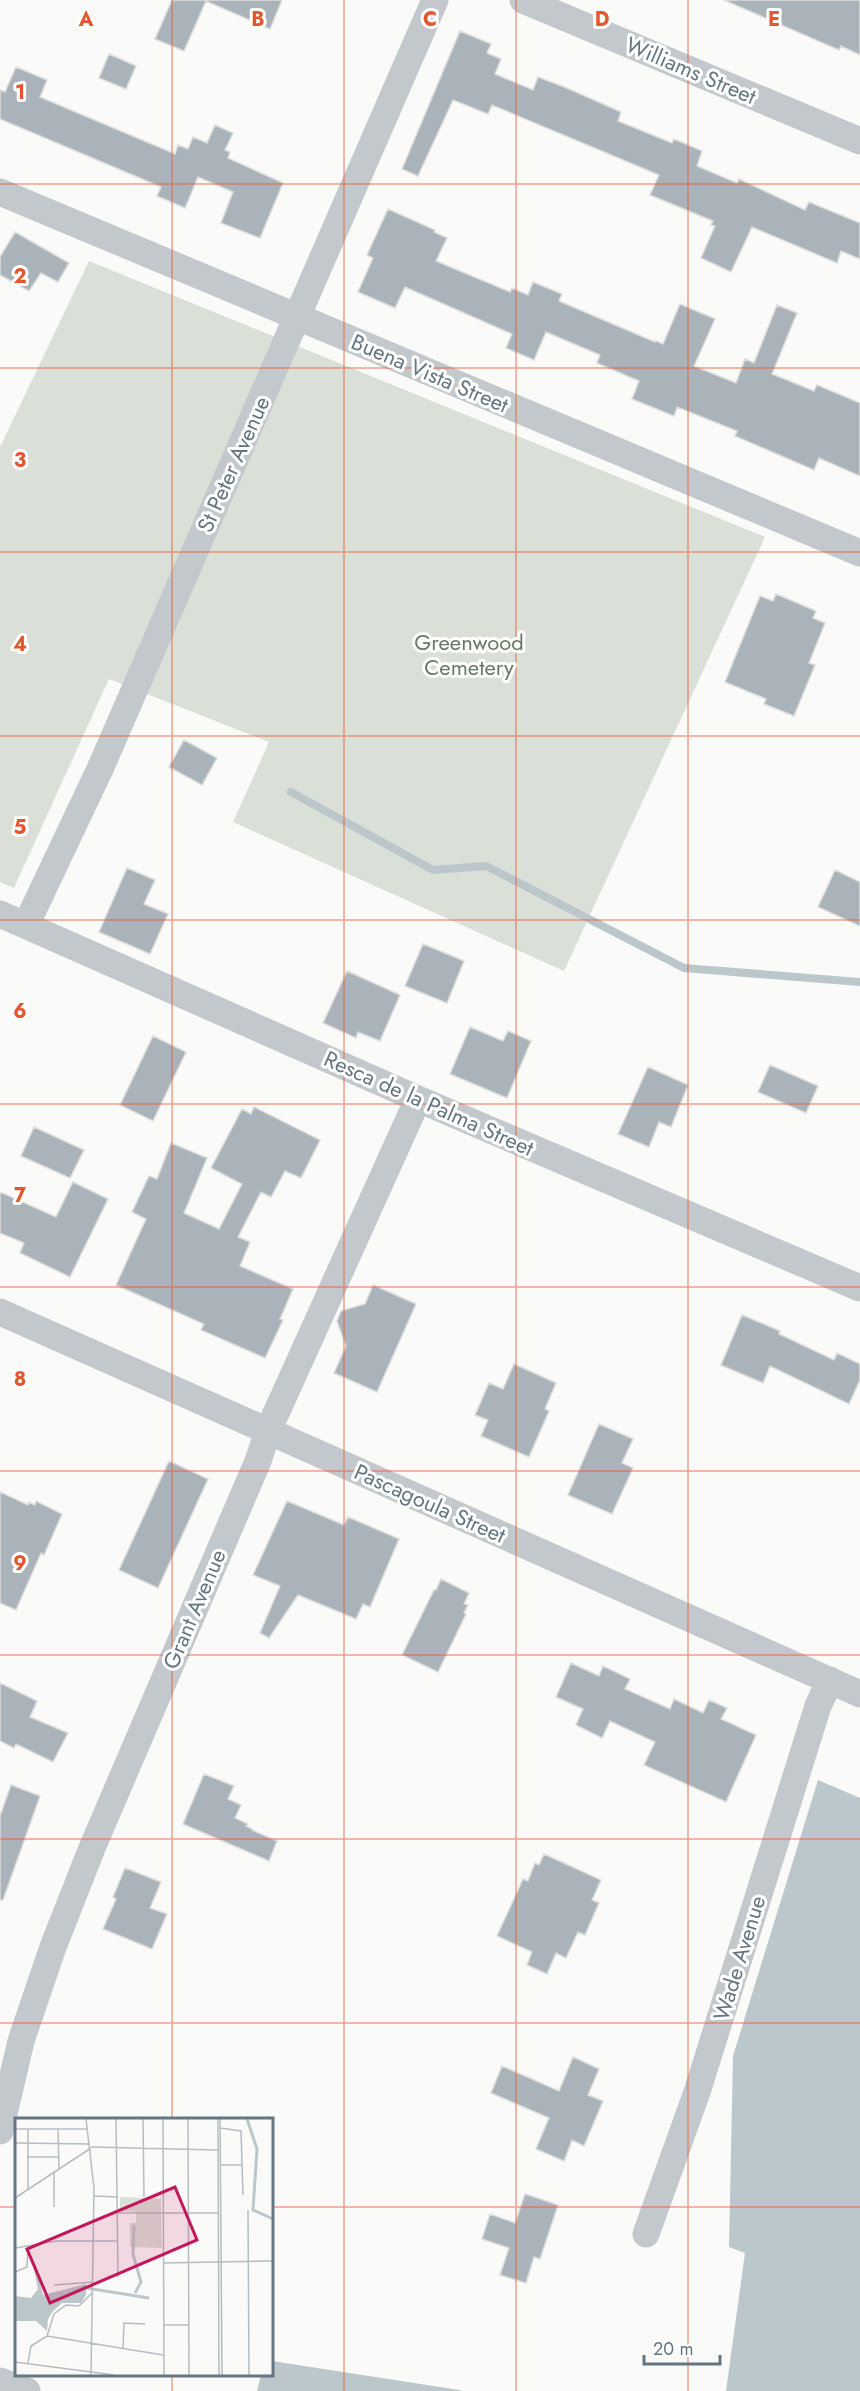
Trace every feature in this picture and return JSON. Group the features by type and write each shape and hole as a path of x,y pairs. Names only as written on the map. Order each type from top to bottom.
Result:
{"street":[{"name":"St Peter Avenue","path":"26,925 100,769 435,0"},
{"name":"Williams Street","path":"523,0 860,141"},
{"name":"Buena Vista Street","path":"0,192 860,554"},
{"name":"Resca de la Palma Street","path":"0,914 418,1099 860,1288"},
{"name":"Grant Avenue","path":"0,2130 21,2041 53,1947 97,1837 258,1461 268,1431 418,1099"},
{"name":"Pascagoula Street","path":"0,1312 860,1694"},
{"name":"Wade Avenue","path":"646,2234 697,2092 818,1706 830,1680"},
{"path":"0,2381 27,2391"}],"green space":[{"name":"Greenwood Cemetery","path":"89,261 765,537 564,971 233,822 269,742 109,679 14,888 0,882 0,447"}],"shaded area":[{"path":"818,1780 860,1798 860,2391 726,2391 745,2253 729,2247 733,2056"},
{"path":"273,2361 462,2391 257,2391 261,2376 273,2376"}],"building":[{"path":"172,0 282,0 270,29 206,1 184,51 155,39"},
{"path":"724,0 860,0 860,55 841,46 839,50"},
{"path":"460,31 491,44 487,53 501,59 495,74 533,90 538,77 569,89 621,112 618,121 672,143 674,139 702,151 697,166 737,183 739,179 805,210 809,202 860,223 860,259 841,251 837,263 752,227 731,272 701,258 715,226 711,225 713,221 650,195 659,175 492,105 488,114 453,100 418,176 402,169"},
{"path":"109,54 136,66 126,89 99,78"},
{"path":"16,67 47,80 40,97 175,154 178,145 188,149 193,137 207,143 215,125 233,133 225,150 230,152 228,158 283,183 260,238 221,223 233,192 198,177 185,208 157,196 161,187 0,119 0,90 5,92"},
{"path":"388,209 435,230 434,232 447,238 436,261 510,292 512,288 528,295 533,282 562,294 559,301 655,342 663,344 680,304 715,319 694,366 736,383 745,359 754,363 777,305 797,313 772,374 814,391 817,385 860,403 860,476 819,458 814,470 735,436 737,431 677,407 674,416 632,399 639,381 597,363 600,355 546,332 534,360 506,348 512,334 405,287 395,308 358,292 373,258 367,255"},
{"path":"15,232 69,263 58,282 41,273 29,291 0,275 0,257"},
{"path":"776,594 816,611 813,618 825,623 809,663 815,665 794,716 764,704 766,699 725,682 760,596 773,601"},
{"path":"184,740 217,758 202,785 169,767"},
{"path":"127,868 155,880 144,904 168,914 150,954 99,932"},
{"path":"835,870 860,882 860,926 818,907"},
{"path":"423,944 464,961 447,1003 405,986"},
{"path":"347,971 400,995 380,1041 358,1032 356,1038 323,1023"},
{"path":"470,1027 503,1041 508,1031 531,1041 507,1098 450,1074"},
{"path":"153,1036 186,1052 153,1121 120,1105"},
{"path":"770,1065 818,1086 806,1113 758,1092"},
{"path":"648,1067 688,1085 671,1127 659,1122 649,1147 618,1134"},
{"path":"254,1107 320,1140 301,1178 285,1171 271,1197 261,1192 238,1237 250,1242 240,1266 293,1289 280,1319 283,1320 265,1358 201,1330 204,1324 116,1285 146,1219 132,1212 149,1176 157,1179 171,1143 207,1158 184,1213 219,1229 242,1184 211,1168 242,1109 251,1114"},
{"path":"34,1127 84,1150 70,1178 21,1156"},
{"path":"73,1182 108,1199 70,1277 20,1253 24,1243 0,1233 0,1192 56,1217"},
{"path":"373,1285 416,1304 377,1392 334,1373 346,1346 337,1321 341,1311 365,1304"},
{"path":"742,1315 780,1331 779,1334 834,1360 837,1353 860,1364 860,1380 849,1404 770,1366 763,1383 721,1365"},
{"path":"514,1364 556,1383 545,1409 549,1411 529,1457 481,1436 488,1420 475,1415 489,1383 503,1389"},
{"path":"599,1424 633,1439 622,1463 633,1468 612,1514 568,1495"},
{"path":"169,1461 208,1479 158,1588 119,1570"},
{"path":"0,1492 28,1505 29,1502 35,1505 36,1501 62,1514 44,1555 41,1553 16,1610 0,1603"},
{"path":"287,1501 344,1525 348,1517 399,1539 370,1607 363,1604 356,1619 298,1595 269,1638 260,1633 280,1586 253,1575"},
{"path":"441,1579 469,1593 464,1604 468,1605 464,1613 466,1614 438,1672 402,1655"},
{"path":"571,1663 599,1676 603,1666 630,1679 625,1689 670,1709 674,1699 703,1713 709,1700 727,1708 721,1719 756,1735 726,1802 644,1765 655,1742 610,1721 602,1738 576,1725 583,1709 556,1697"},
{"path":"0,1683 37,1701 30,1717 68,1733 53,1762 16,1744 14,1748 0,1741"},
{"path":"204,1774 234,1786 228,1799 241,1805 235,1818 248,1824 246,1826 252,1830 277,1841 269,1861 183,1824"},
{"path":"11,1785 40,1796 3,1900 0,1900 0,1816"},
{"path":"544,1854 601,1880 592,1900 599,1903 585,1935 578,1932 566,1958 556,1953 547,1974 527,1965 532,1952 497,1936 523,1879 528,1881 535,1863 539,1865"},
{"path":"125,1868 161,1882 150,1908 167,1914 152,1949 103,1929 116,1899 113,1897"},
{"path":"573,2057 599,2069 588,2095 603,2101 584,2146 572,2140 564,2161 536,2149 549,2118 491,2093 502,2066 559,2091"},
{"path":"525,2194 558,2205 540,2259 534,2257 526,2283 500,2275 509,2248 482,2239 490,2214 515,2223"}],"waterway":[{"path":"291,792 433,870 486,866 684,968 860,982"}]}
